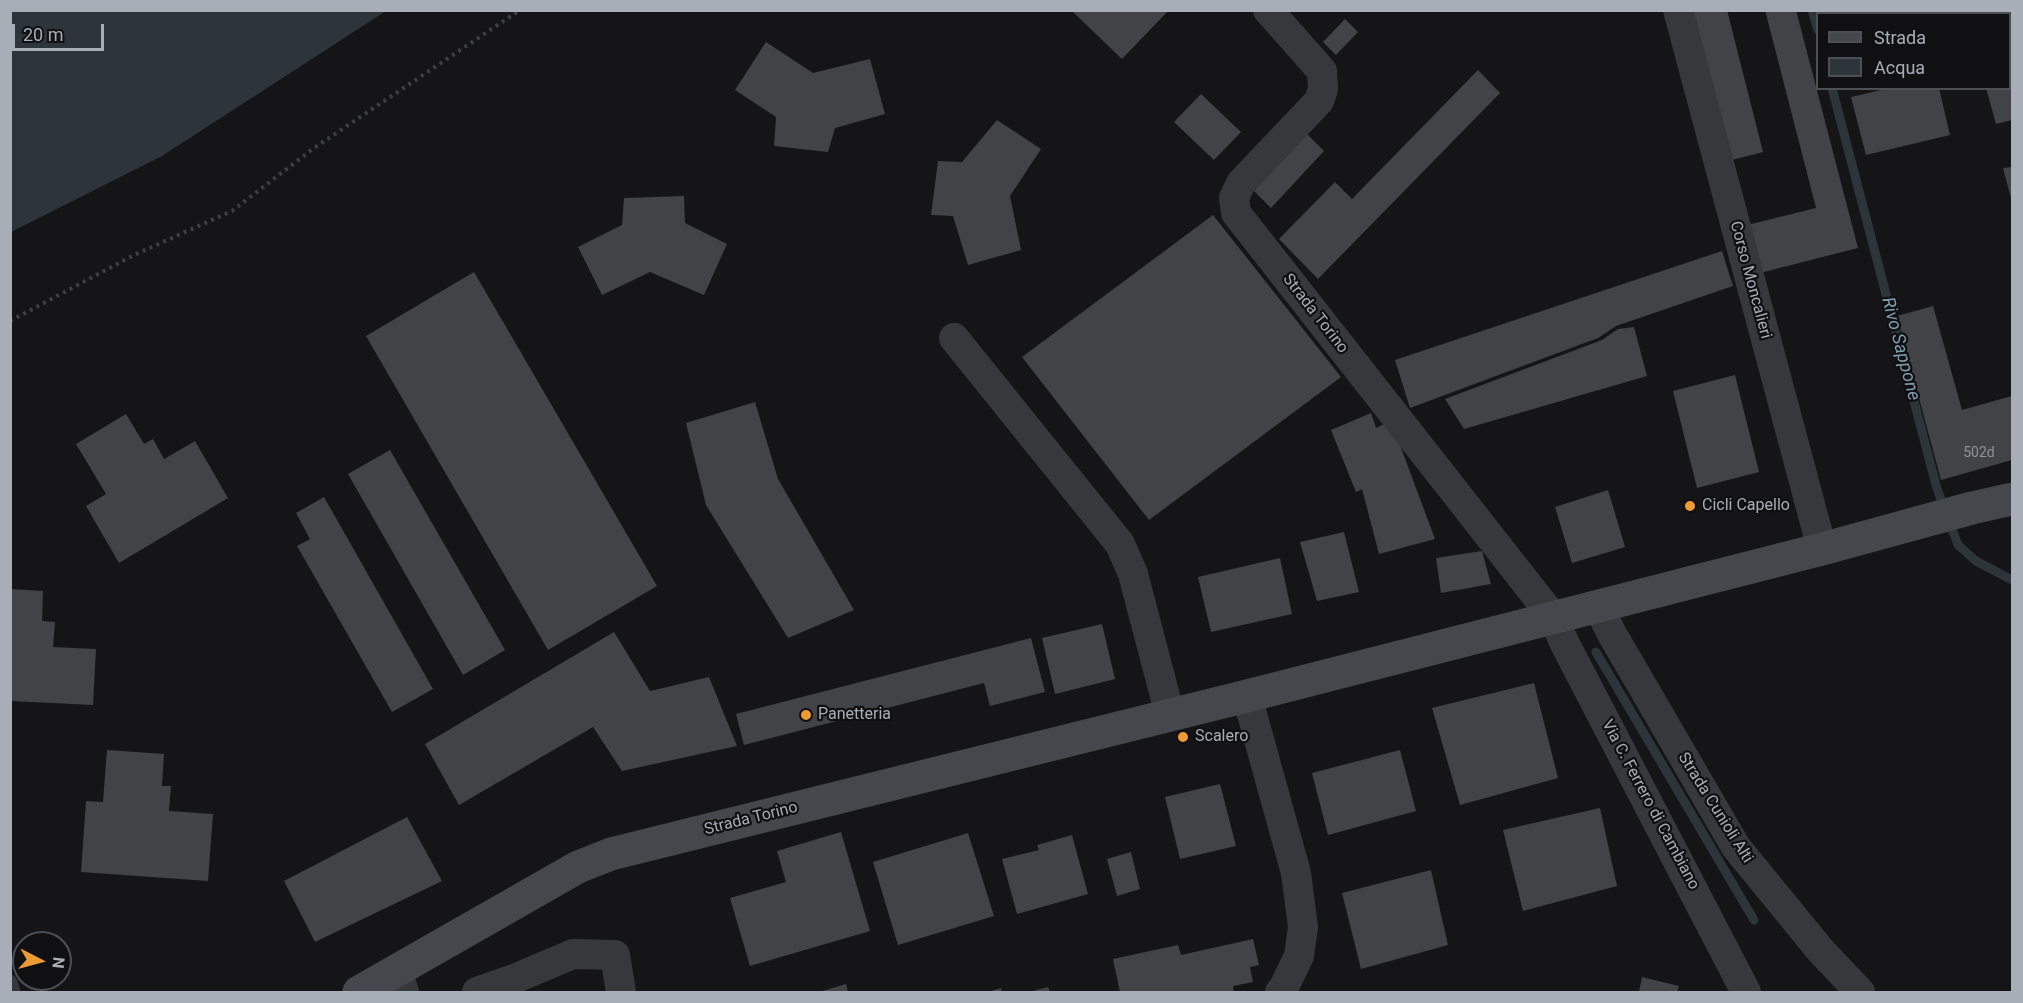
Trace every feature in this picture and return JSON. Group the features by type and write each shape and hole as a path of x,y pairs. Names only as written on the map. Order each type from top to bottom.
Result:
{"main road":[{"path":"1598,606 2013,499"},
{"name":"Strada Torino","path":"359,993 401,982 578,867 611,854 1598,606"}],"street":[{"name":"Strada Torino","path":"1268,10 1322,71 1323,89 1319,100 1241,183 1233,198 1236,213 1553,617"},
{"name":"Corso Moncalieri","path":"1678,10 1822,549"},
{"path":"954,338 1120,544 1133,574 1170,715"},
{"name":"Strada Cunioli Alti","path":"1598,606 1736,847 1821,951 1860,993"},
{"name":"Via C. Ferrero di Cambiano","path":"1553,617 1746,993"},
{"path":"1247,696 1296,873 1303,927 1299,956 1280,993"},
{"path":"477,993 514,980 573,954 615,955 621,993"}],"lane":[{"path":"10,982 13,993"}],"path":[{"path":"10,321 134,255 232,211 314,148 520,10"}],"water":[{"path":"11,10 386,11 162,156 11,232"}],"building":[{"path":"1071,10 1169,10 1122,59"},
{"path":"1690,10 1727,10 1763,152 1728,161"},
{"path":"1765,10 1796,10 1858,248 1756,274 1743,226 1816,208"},
{"path":"1841,10 1893,10 1894,12 1841,12"},
{"path":"2012,10 2012,120 1996,124 1987,90 2011,90 2011,12 1966,11"},
{"path":"1345,19 1358,32 1336,55 1323,42"},
{"path":"766,42 813,73 870,59 885,114 835,128 828,152 774,146 776,117 735,90"},
{"path":"1478,70 1500,93 1318,279 1279,239 1335,182 1352,199"},
{"path":"1881,90 1939,90 1950,135 1866,155 1851,97"},
{"path":"1201,94 1241,132 1214,160 1174,122"},
{"path":"997,120 1041,149 1010,196 1021,250 968,265 953,216 931,215 938,161 962,162"},
{"path":"1307,134 1324,151 1271,208 1254,191"},
{"path":"2012,167 2012,202 2003,168"},
{"path":"684,196 685,223 727,244 704,295 650,272 602,295 578,247 622,225 624,198"},
{"path":"1213,215 1341,377 1149,520 1022,357"},
{"path":"1722,251 1733,286 1616,326 1598,338 1410,408 1395,360"},
{"path":"474,272 657,586 548,650 366,336"},
{"path":"1933,306 1962,410 2012,396 2012,460 1941,480 1897,316"},
{"path":"1634,327 1647,376 1464,429 1445,399 1602,340 1618,329"},
{"path":"1735,375 1759,472 1697,488 1673,391"},
{"path":"755,402 778,479 854,610 788,638 706,505 686,423"},
{"path":"1371,413 1376,428 1391,421 1435,539 1379,554 1362,489 1356,492 1331,430"},
{"path":"126,414 144,444 153,439 164,459 195,441 228,498 119,563 86,506 106,494 76,444"},
{"path":"390,450 505,650 463,675 348,474"},
{"path":"1608,490 1625,547 1572,563 1555,507"},
{"path":"324,497 433,689 392,712 297,546 310,539 296,513"},
{"path":"1344,532 1359,592 1317,601 1300,542"},
{"path":"1482,551 1491,584 1441,593 1436,558"},
{"path":"1280,558 1292,614 1211,632 1198,577"},
{"path":"10,589 43,591 42,621 55,622 53,647 96,649 93,705 10,701"},
{"path":"1102,624 1115,679 1055,694 1042,638"},
{"path":"614,632 650,691 709,677 737,746 622,771 593,727 459,805 425,744"},
{"path":"1031,638 1045,692 990,706 984,683 744,745 736,714"},
{"path":"1534,683 1558,778 1460,805 1432,708"},
{"path":"107,750 164,754 162,786 171,786 169,811 213,814 208,881 81,872 86,801 103,802"},
{"path":"1400,750 1416,811 1328,835 1312,773"},
{"path":"1220,784 1236,846 1180,859 1165,797"},
{"path":"1600,808 1617,886 1523,911 1503,830"},
{"path":"407,817 442,881 315,942 284,881"},
{"path":"841,832 870,931 750,966 730,898 786,882 777,851"},
{"path":"968,833 994,916 898,945 873,862"},
{"path":"1072,835 1088,894 1017,914 1002,859 1039,850 1037,845"},
{"path":"1131,852 1140,889 1117,896 1107,859"},
{"path":"1431,870 1448,945 1361,969 1342,893"},
{"path":"1253,939 1259,965 1250,967 1253,982 1233,986 1234,992 1120,992 1113,959 1178,945 1181,955"},
{"path":"1642,977 1679,986 1677,992 1639,992"},
{"path":"846,984 848,992 819,992"},
{"path":"1048,987 1050,992 1029,992"},
{"path":"1001,988 1002,992 988,992"}],"waterway":[{"name":"Rivo Sappone","path":"1812,10 1816,23"},
{"name":"Rivo Sappone","path":"1833,90 1936,485 1944,508"},
{"name":"Rivo Sappone","path":"1949,521 1958,545 1976,561 2012,580"},
{"path":"1596,652 1754,920"}],"place":[{"name":"Cicli Capello","path":"1690,506"},
{"name":"Panetteria","path":"806,715"},
{"name":"Scalero","path":"1183,737"}]}
